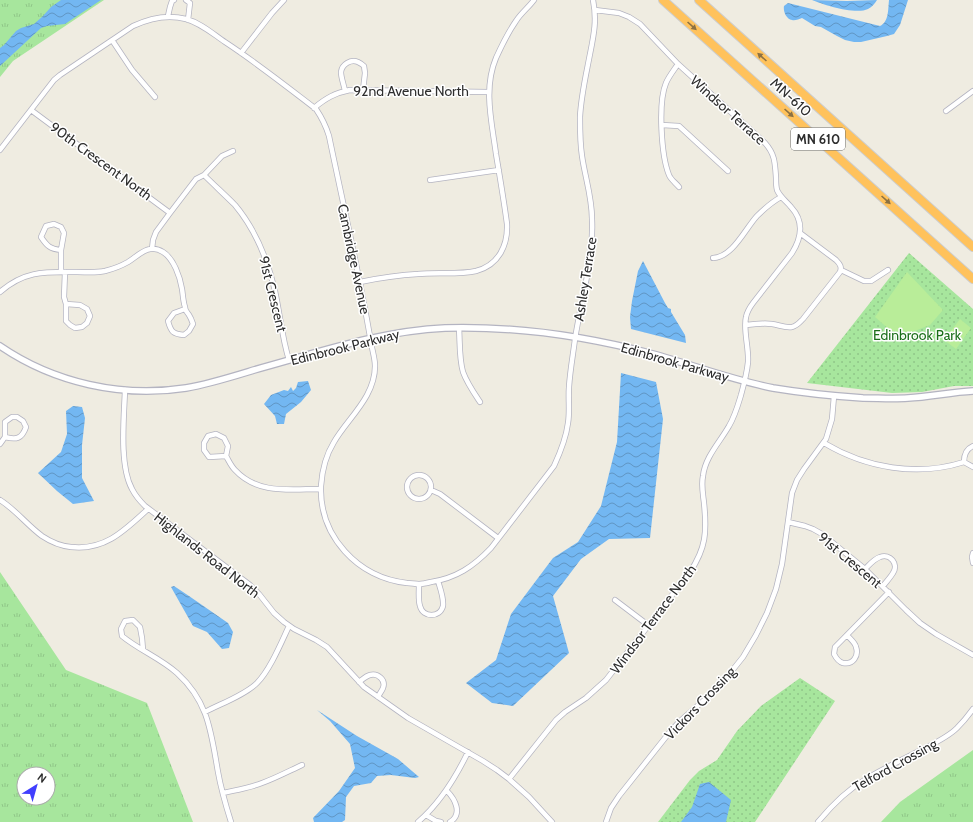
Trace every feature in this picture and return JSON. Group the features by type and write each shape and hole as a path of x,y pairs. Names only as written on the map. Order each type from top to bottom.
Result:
{"highway":[{"name":"MN-610","path":"663,0 973,279"},
{"name":"MN-610","path":"698,0 973,247"},
{"path":"843,130 973,241"}],"street":[{"path":"0,150 54,80 133,26 141,22 168,16 172,1 174,0"},
{"path":"186,0 190,3 188,20"},
{"path":"242,53 272,13 284,0"},
{"path":"360,282 393,276 477,271 494,261 501,253 508,234 488,92 491,72 501,47 516,20 534,0"},
{"name":"Ashley Terrace","path":"419,584 443,580 457,575 481,559 554,466 565,439 568,424 569,389 592,238 592,219 582,156 580,118 595,23 593,0"},
{"name":"Windsor Terrace","path":"595,10 619,13 640,24 678,64 770,148 775,162 777,190 781,197 794,211 800,222 800,232"},
{"name":"Cambridge Avenue","path":"168,16 188,20 204,27 242,53 314,108 326,126 360,282 375,366 373,381 369,392 333,443 326,457 321,489 325,516 330,530 338,543 358,564 385,578 399,582 419,584"},
{"path":"112,40 132,70 155,97"},
{"path":"345,91 341,73 342,68 346,63 351,61 358,62 364,66 365,73 363,90"},
{"path":"678,64 666,83 662,104 662,125 664,152 669,177 679,187"},
{"name":"92nd Avenue North","path":"314,108 330,96 350,90 488,92"},
{"path":"946,111 973,91"},
{"name":"90th Crescent North","path":"31,110 170,213"},
{"path":"662,125 679,126 728,171"},
{"path":"152,249 156,232 196,179 204,175 222,156 233,151"},
{"path":"430,180 499,170"},
{"name":"91st Crescent","path":"204,175 235,206 249,225 260,246 268,267 274,290 289,360"},
{"path":"713,258 722,256 731,250 756,217 774,201 781,197"},
{"path":"61,250 53,249 45,244 41,237 46,226 54,224 61,227 64,233 61,250 66,321 75,328 82,327 87,324 90,316 87,309 80,305 66,304"},
{"path":"744,381 748,362 746,325 746,318 748,310 796,246 800,232 836,259 839,263 841,270 838,276 797,325 785,327 772,324 746,325"},
{"path":"0,292 12,283 28,276 40,273 105,271 128,262 143,251 152,249 160,250 165,253 175,267 181,283 185,309 193,324 189,331 184,335 175,334 170,329 168,321 174,313 185,309"},
{"path":"841,270 864,281 871,281 888,270"},
{"path":"459,328 463,372 480,402"},
{"name":"Edinbrook Parkway","path":"0,346 23,360 59,376 94,386 125,390 158,391 204,385 370,338 423,330 491,328 512,329 576,337 629,348 744,381 813,394 895,399 973,391"},
{"name":"Windsor Terrace North","path":"509,779 556,720 586,698 606,680 696,563 701,553 706,530 702,486 704,468 730,425 735,414 744,381"},
{"name":"Highlands Road North","path":"125,390 124,440 127,477 131,488 148,509 250,585 274,613 289,626 327,647 359,682 378,697 408,718 483,761 509,779 534,802 552,822"},
{"name":"Vickors Crossing","path":"606,822 619,796 669,732 728,677 743,657 756,635 767,613 776,589 782,564 792,493 797,480 804,469 824,443 832,419 834,396"},
{"path":"0,444 5,437 5,422 12,417 17,417 23,421 26,427 24,433 18,438 12,439 5,437"},
{"path":"226,456 210,457 204,450 204,443 208,436 216,434 224,438 228,446 226,456 234,469 254,484 265,488 277,489 321,489"},
{"path":"824,443 847,455 883,467 902,469 940,468 964,462 973,467"},
{"path":"964,462 964,456 973,446"},
{"path":"422,475 428,479 431,490 429,494 423,498 415,498 409,493 408,486 411,478 422,475"},
{"path":"431,490 440,494 498,538"},
{"path":"0,500 20,515 42,536 53,542 77,548 101,544 112,539 148,509"},
{"name":"91st Crescent","path":"788,522 813,529 822,534 865,569 920,623 973,655"},
{"path":"973,553 973,563"},
{"path":"865,569 877,557 886,556 892,558 895,568 883,586"},
{"path":"419,584 420,606 425,614 430,616 439,613 442,609 443,598 438,581"},
{"name":"91st Crescent","path":"847,635 854,642 857,648 857,654 855,659 850,662 843,663 838,660 834,654 835,647 888,592"},
{"path":"615,600 648,625"},
{"path":"142,650 140,627 133,620 125,621 121,628 122,636 131,643 142,650 167,665 178,675 189,686 205,712 210,727 218,773 231,822"},
{"path":"205,712 239,695 256,684 268,667 289,626"},
{"path":"359,682 367,676 376,675 379,677 384,684 378,697"},
{"name":"Telford Crossing","path":"818,822 837,800 851,789 865,779 944,738 956,729 973,709"},
{"path":"418,822 447,791 462,766 468,752"},
{"path":"223,793 261,784 302,765"},
{"path":"447,791 453,798 457,810 457,815 454,820 450,822"},
{"path":"426,815 441,822"}],"green space":[{"path":"0,0 104,0 13,61 0,77"},
{"name":"Edinbrook Park","path":"909,253 973,309 973,386 954,386 922,392 892,393 807,383"},
{"path":"907,272 943,310 930,325 912,332 891,331 875,317"},
{"path":"960,319 971,328 956,349 944,340"},
{"path":"0,572 66,670 147,703 193,822 0,822"},
{"path":"800,678 835,701 755,822 658,822 690,780 699,771 717,760 737,731 761,706"},
{"path":"973,750 973,822 881,822 900,802"}],"water":[{"path":"61,0 101,0 65,24 41,28 0,66 0,48 16,31 34,24 51,7"},
{"path":"812,0 877,0 868,9 856,11 832,7"},
{"path":"889,0 908,0 900,25 894,34 861,42 845,40 821,27 815,26 802,18 794,20 790,19 785,14 784,10 784,6 788,3 880,26 887,18"},
{"path":"643,261 665,303 668,308 671,309 671,312 685,335 686,343 631,329 630,317 632,301 638,271"},
{"path":"621,373 656,382 663,419 650,538 609,539 581,559 553,596 569,653 513,706 492,703 466,683 496,660 511,614 553,558 578,542 601,506 617,442"},
{"path":"308,381 311,390 301,402 286,414 284,424 277,424 275,416 264,404 271,395 284,390 288,391 291,387 293,391 298,382"},
{"path":"73,406 82,407 85,418 82,445 82,478 94,501 73,504 38,473 61,452 67,434 66,411"},
{"path":"174,586 228,623 233,632 229,648 222,649 207,632 193,626 171,587"},
{"path":"317,710 357,736 398,759 419,777 415,778 391,775 377,776 371,783 354,786 346,797 345,820 342,822 314,822 313,818 339,791 355,768 350,744 330,721"},
{"path":"709,782 731,800 726,822 681,822 692,807 700,784"}]}
